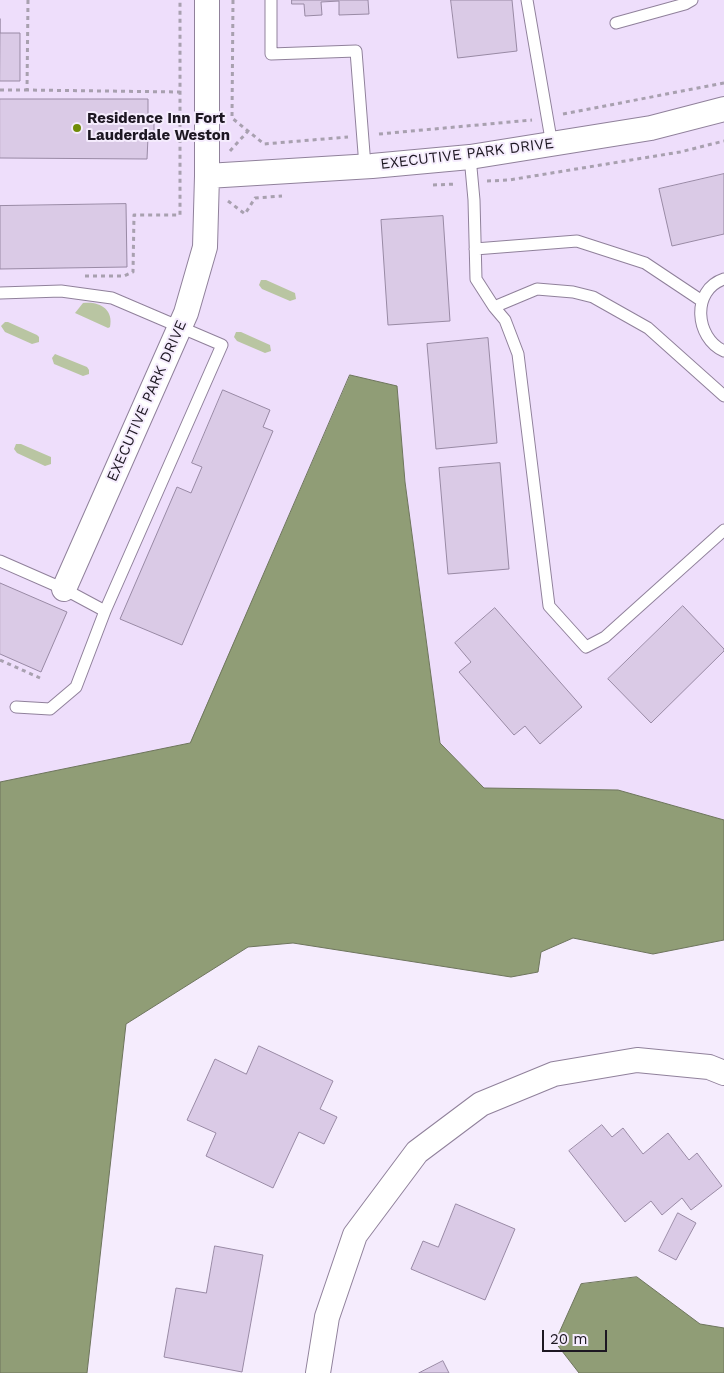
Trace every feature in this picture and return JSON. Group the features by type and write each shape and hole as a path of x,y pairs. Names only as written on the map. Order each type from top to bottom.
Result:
{"street":[{"name":"EXECUTIVE PARK DRIVE","path":"64,589 186,313 205,247 207,0"},
{"name":"EXECUTIVE PARK DRIVE","path":"207,176 470,157 651,128 724,109"},
{"path":"318,1373 327,1316 355,1234 417,1152 474,1109 481,1104 554,1074 637,1060 709,1067 724,1073"}],"lane":[{"path":"271,0 271,54 356,51 365,166"},
{"path":"527,0 552,145"},
{"path":"616,23 685,4 692,0"},
{"path":"470,157 474,200 476,279 505,320 518,354 549,606 586,647 606,637 724,530"},
{"path":"475,249 576,241 645,264 702,301"},
{"path":"724,279 709,289 702,301 700,314 702,328 709,340 724,351"},
{"path":"494,307 537,289 573,292 593,297 648,328 724,396"},
{"path":"0,293 61,291 112,298 222,345 105,611 76,687 50,709 16,707"},
{"path":"0,561 64,589 105,611"}],"path":[{"path":"27,90 28,0"},
{"path":"75,276 124,276 133,272 134,215 180,215 180,0"},
{"path":"233,0 232,118 264,144 527,121 724,83"},
{"path":"0,90 180,92"},
{"path":"0,660 40,678"}],"shaded area":[{"path":"0,0 724,0 724,820 618,790 484,788 440,743 405,482 397,386 350,375 190,743 0,782"},
{"path":"261,280 266,280 295,293 296,299 290,301 262,289 259,285"},
{"path":"83,303 94,303 104,307 110,315 110,327 108,328 75,313"},
{"path":"8,322 37,335 39,342 32,344 5,332 1,326"},
{"path":"236,332 241,332 270,345 271,351 265,353 237,341 234,337"},
{"path":"55,354 87,367 89,374 83,376 54,364 52,358"},
{"path":"350,375 397,386 405,482 440,743 484,788 618,790 724,820 724,940 653,954 573,938 541,952 538,972 511,977 293,943 248,947 126,1024 87,1373 0,1373 0,782 190,743"},
{"path":"16,444 21,444 51,457 51,464 45,466 17,453 14,449"},
{"path":"637,1277 700,1324 724,1328 724,1373 579,1373 555,1342 581,1284"}],"building":[{"path":"292,0 368,0 369,14 339,15 339,1 321,2 322,15 305,16 304,4 292,4"},
{"path":"451,0 512,0 517,51 458,58"},
{"path":"0,33 20,33 20,81 0,81"},
{"name":"Residence Inn Fort Lauderdale Weston","path":"0,99 148,99 148,120 154,120 154,137 148,137 147,159 0,158"},
{"path":"724,174 724,234 672,246 659,189"},
{"path":"126,204 127,267 0,269 0,206"},
{"path":"443,216 450,321 388,325 381,220"},
{"path":"488,338 497,443 436,449 427,344"},
{"path":"223,390 270,410 263,427 273,431 182,645 120,619 177,487 191,493 202,467 192,463"},
{"path":"500,463 509,569 448,574 439,468"},
{"path":"0,583 67,612 41,672 0,654"},
{"path":"683,606 724,651 651,723 608,679"},
{"path":"495,608 582,707 540,744 525,726 514,735 459,672 471,662 455,643"},
{"path":"259,1046 333,1081 320,1109 337,1117 324,1144 299,1132 273,1188 206,1156 216,1133 187,1120 215,1059 246,1074"},
{"path":"602,1125 612,1137 623,1128 643,1154 668,1133 689,1160 697,1153 722,1186 691,1210 682,1198 662,1215 651,1201 625,1222 569,1151"},
{"path":"456,1204 515,1229 485,1300 411,1269 423,1241 438,1247"},
{"path":"678,1213 696,1223 676,1260 659,1251"},
{"path":"215,1246 263,1255 242,1372 164,1357 176,1288 206,1293"},
{"path":"443,1361 449,1373 419,1373"}],"place":[{"name":"Residence Inn Fort Lauderdale Weston","path":"77,128"}]}
